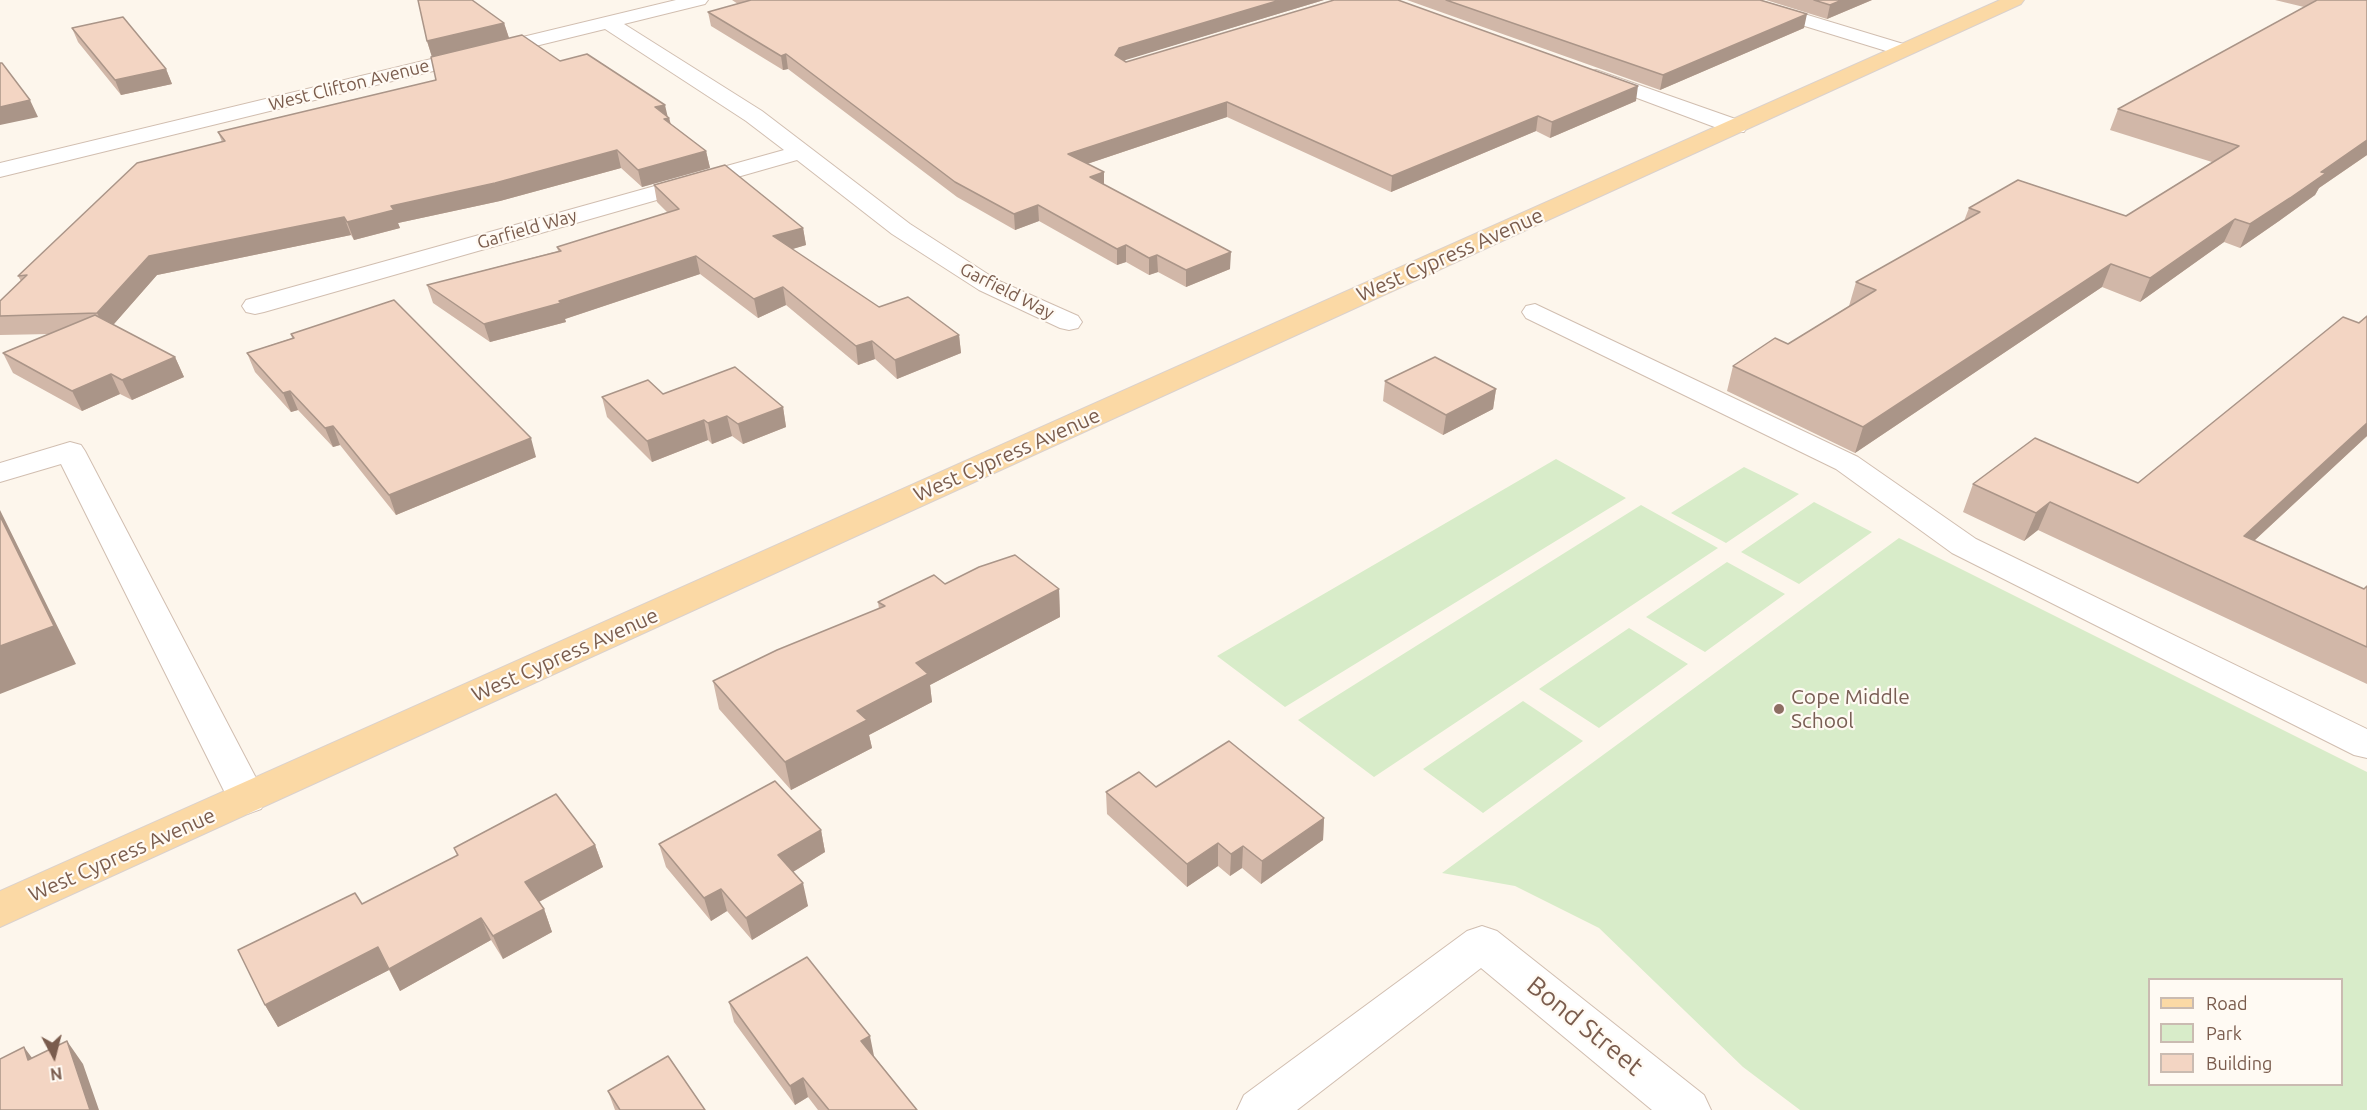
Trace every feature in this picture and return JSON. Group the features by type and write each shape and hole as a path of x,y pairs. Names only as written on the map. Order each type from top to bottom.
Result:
{"main road":[{"name":"West Cypress Avenue","path":"0,910 2015,0"}],"street":[{"name":"West Clifton Avenue","path":"0,170 699,0"},
{"path":"1739,0 1903,50"},
{"name":"Garfield Way","path":"608,22 754,116 901,230 988,285 1069,322"},
{"path":"1581,71 1736,126"},
{"name":"Garfield Way","path":"255,306 800,152"},
{"path":"1535,312 1715,384 1847,463 1965,546 2367,745"},
{"path":"0,473 70,451 247,799"},
{"name":"Bond Street","path":"1261,1110 1482,943 1687,1110"}],"green space":[{"path":"1556,459 1626,498 1285,707 1217,656"},
{"path":"1744,467 1799,494 1726,543 1671,513"},
{"path":"1814,502 1872,532 1799,584 1741,552"},
{"path":"1641,505 1718,548 1374,777 1298,720"},
{"path":"1899,538 2367,772 2367,1110 1800,1110 1743,1067 1599,928 1515,886 1442,873"},
{"path":"1727,562 1785,594 1705,652 1646,617"},
{"path":"1629,628 1688,664 1599,728 1539,689"},
{"path":"1523,701 1583,741 1483,813 1423,769"}],"building":[{"path":"418,0 472,0 504,23 427,41"},
{"path":"751,0 1280,0 1119,48 1115,55 1126,62 1334,0 1398,0 1638,86 1552,122 1538,116 1392,176 1227,102 1068,154 1104,172 1090,177 1231,252 1186,270 1157,255 1149,258 1126,245 1117,249 1038,205 1014,214 955,182 786,54 781,56 708,12"},
{"path":"1446,0 1760,0 1807,14 1663,75"},
{"path":"1814,0 1842,0 1830,5"},
{"path":"2317,0 2367,0 2367,140 2321,172 2326,173 2250,224 2235,219 2150,278 2111,264 1863,427 1733,366 1775,338 1788,344 1876,290 1856,282 1980,212 1969,208 2018,180 2126,216 2239,146 2118,109"},
{"path":"123,17 166,69 115,80 72,28"},
{"path":"522,35 560,61 587,54 665,105 655,107 669,118 664,119 706,151 638,170 617,150 495,183 391,206 394,210 347,222 344,217 149,256 97,313 0,316 0,301 27,275 18,276 137,163 225,141 218,132 436,80 431,57"},
{"path":"0,63 2,63 30,100 0,107"},
{"path":"725,165 803,228 773,236 879,307 908,297 959,335 895,360 872,341 856,346 783,287 754,299 696,256 559,301 561,303 484,324 427,285 561,251 557,247 679,209 654,185"},
{"path":"394,300 531,438 389,495 333,426 325,428 290,391 283,393 247,353 294,338 291,334"},
{"path":"95,315 175,357 122,380 111,374 72,391 3,353"},
{"path":"2367,316 2367,423 2244,536 2364,589 2367,586 2367,647 2050,502 2036,513 1973,484 2035,438 2138,483 2343,317 2359,323"},
{"path":"1435,357 1496,389 1446,415 1385,381"},
{"path":"735,367 783,407 738,424 727,416 708,423 704,420 647,441 602,397 648,380 663,394"},
{"path":"0,516 54,626 0,646"},
{"path":"1015,555 1059,589 916,663 928,674 857,711 867,720 785,762 713,681 777,650 885,606 878,602 934,575 945,584 979,567"},
{"path":"1229,741 1324,818 1262,861 1243,846 1231,854 1218,843 1187,864 1106,792 1139,772 1156,787"},
{"path":"775,781 821,830 778,855 803,883 746,918 721,889 704,898 659,844"},
{"path":"556,794 595,845 525,882 544,909 493,936 481,918 389,969 378,947 265,1005 238,950 355,893 362,904 458,855 454,848"},
{"path":"807,957 870,1036 861,1041 917,1110 829,1110 803,1078 790,1086 729,1002"},
{"path":"67,1041 90,1110 0,1110 0,1059 24,1047 28,1060"},
{"path":"668,1056 705,1110 620,1110 608,1091"}],"place":[{"name":"Cope Middle School","path":"1779,709"}]}
